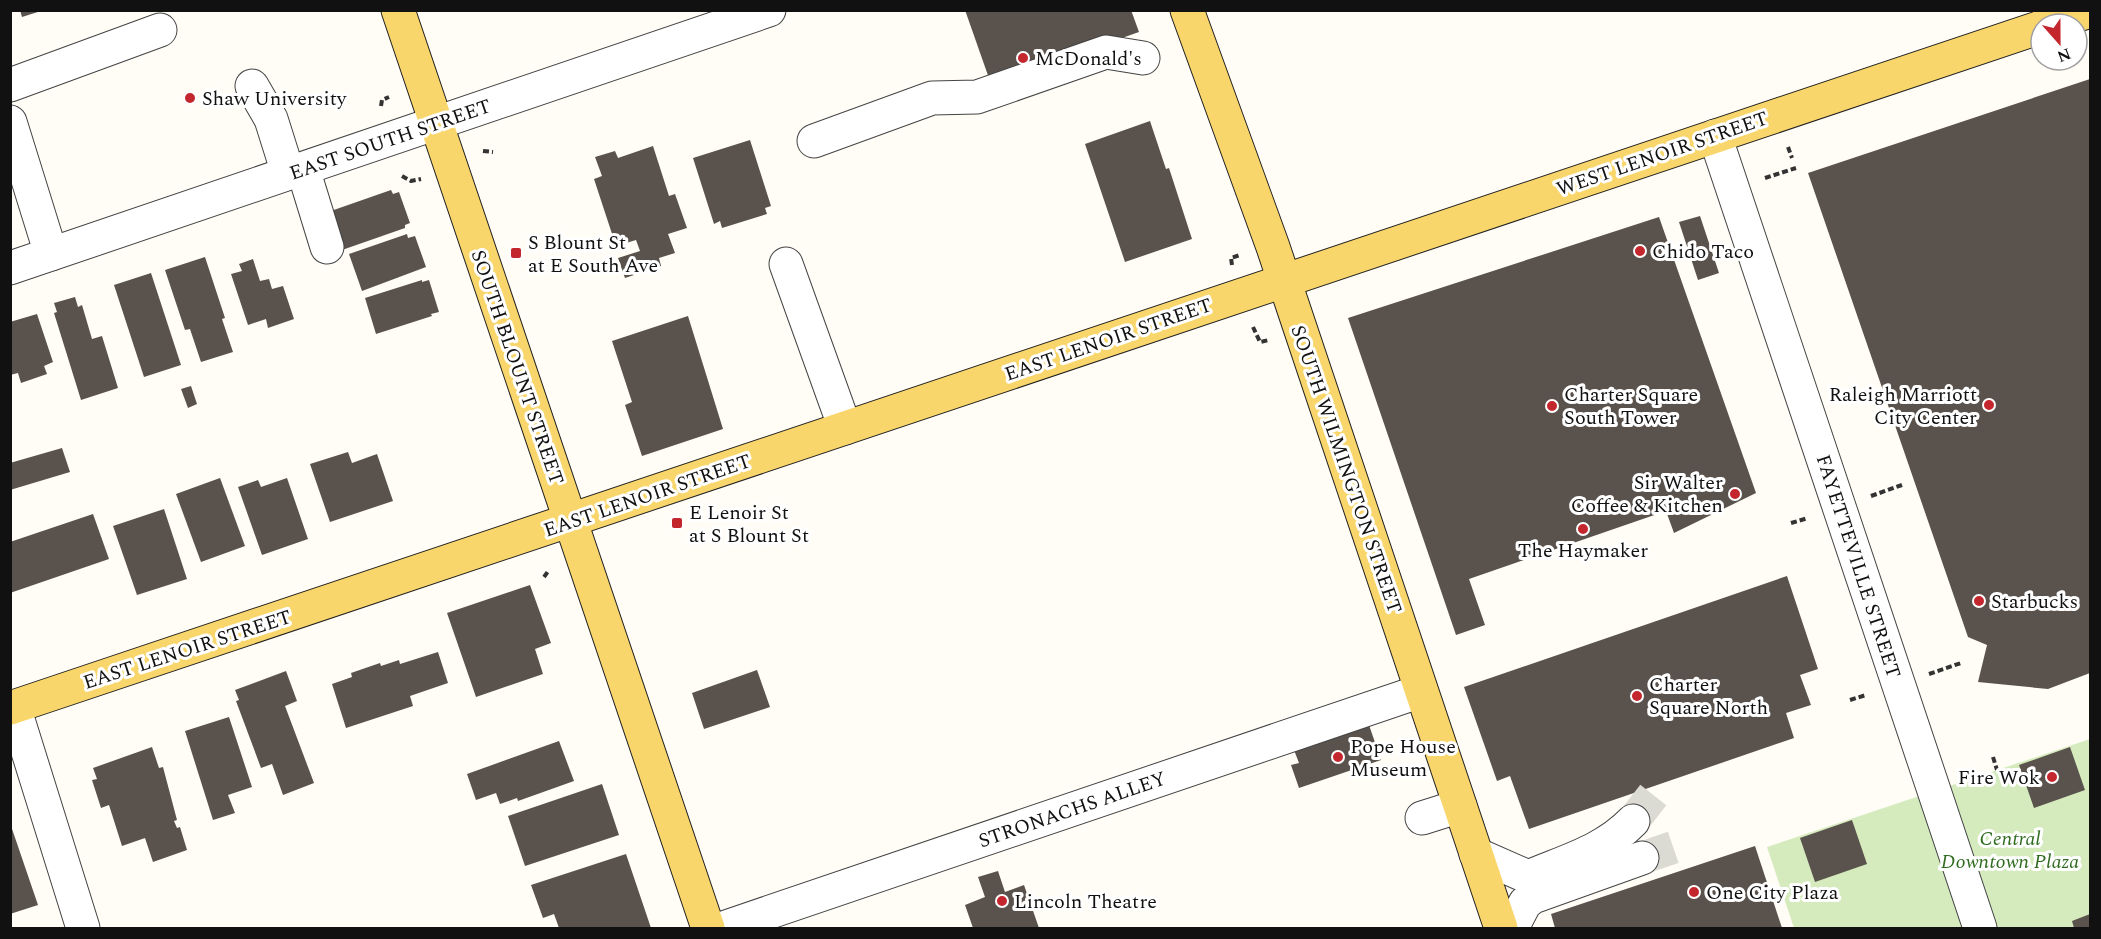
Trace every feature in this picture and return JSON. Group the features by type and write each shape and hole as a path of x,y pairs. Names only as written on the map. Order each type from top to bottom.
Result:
{"main road":[{"name":"SOUTH BLOUNT STREET","path":"398,10 708,928"},
{"name":"SOUTH WILMINGTON STREET","path":"1187,10 1283,280 1501,928"},
{"name":"WEST LENOIR STREET","path":"1283,280 2029,31"},
{"name":"EAST LENOIR STREET","path":"12,707 1283,280"}],"street":[{"name":"EAST SOUTH STREET","path":"10,268 769,10"},
{"path":"10,85 160,30"},
{"path":"817,150 932,98 977,97 1106,52 1143,58"},
{"path":"252,86 271,118 327,247"},
{"path":"10,122 51,254"},
{"name":"FAYETTEVILLE STREET","path":"1715,136 1980,928"},
{"path":"786,264 845,428"},
{"name":"STRONACHS ALLEY","path":"723,928 1421,691"},
{"path":"12,707 83,928"},
{"path":"1422,818 1460,806"},
{"path":"1476,854 1526,876 1606,844 1633,821"},
{"path":"1512,928 1525,903 1533,897 1642,858"}],"path":[{"path":"382,100 389,97"},
{"path":"1788,147 1792,158"},
{"path":"483,151 493,152"},
{"path":"1763,179 1796,168"},
{"path":"402,176 411,181 422,179"},
{"path":"1231,258 1241,255"},
{"path":"1252,327 1260,342"},
{"path":"1870,496 1902,485"},
{"path":"1791,523 1809,518"},
{"path":"544,578 549,570"},
{"path":"1928,675 1961,663"},
{"path":"1850,700 1875,692"},
{"path":"1993,757 1997,770"}],"green space":[{"name":"Central Downtown Plaza","path":"2090,739 2090,928 1794,928 1767,847"}],"building":[{"path":"20,10 41,10 41,11 22,17"},
{"name":"McDonald's","path":"965,10 1131,10 1139,32 991,84"},
{"name":"Raleigh Marriott City Center","path":"2090,79 2090,673 2048,689 1978,682 1987,645 1968,637 1808,173"},
{"path":"1150,121 1166,169 1169,168 1192,239 1125,262 1085,144"},
{"path":"750,140 771,206 765,208 767,214 722,228 720,221 714,224 693,158"},
{"path":"653,146 669,196 675,194 687,228 668,234 675,253 659,258 661,266 625,278 618,258 640,251 636,240 616,246 594,179 602,176 595,157 615,151 618,158"},
{"path":"391,190 393,194 399,192 410,223 405,225 405,228 342,250 328,212"},
{"path":"1700,216 1719,273 1698,280 1679,222"},
{"name":"Charter Square South Tower","path":"1659,217 1756,493 1674,533 1666,511 1469,579 1485,625 1456,635 1348,318"},
{"path":"407,234 408,238 415,236 426,267 362,291 349,254"},
{"path":"205,257 225,318 222,319 233,352 201,362 190,329 185,330 165,270"},
{"path":"253,259 260,281 269,279 272,289 283,286 294,319 268,328 266,319 248,325 231,274 242,271 239,264"},
{"path":"151,273 181,365 144,377 114,285"},
{"path":"422,280 422,282 429,280 439,312 376,334 365,298"},
{"path":"75,297 78,307 82,305 92,339 102,336 118,388 81,400 54,313 57,312 54,303"},
{"path":"37,314 53,362 44,366 47,374 21,383 18,373 10,375 10,322"},
{"path":"688,316 723,429 642,456 625,405 632,402 612,341"},
{"path":"191,386 197,404 188,408 181,389"},
{"path":"62,448 70,472 10,490 10,463"},
{"path":"348,452 352,463 377,454 393,501 330,522 310,464"},
{"path":"220,478 245,546 201,562 176,494"},
{"path":"287,478 308,539 262,555 238,487 258,480 261,487"},
{"path":"164,509 187,579 137,595 113,526"},
{"path":"93,514 109,559 10,593 10,542"},
{"name":"Charter Square North","path":"1787,576 1818,669 1800,675 1811,705 1786,713 1794,738 1529,829 1510,776 1497,781 1464,687"},
{"path":"530,585 551,643 535,649 543,674 476,697 447,613"},
{"path":"438,652 448,683 410,696 413,706 346,728 332,684 352,677 351,673 380,663 381,666 399,660 400,664"},
{"path":"757,670 770,707 704,729 692,693"},
{"path":"286,671 297,701 285,706 314,783 283,795 272,764 261,768 236,701 239,700 235,690"},
{"path":"229,717 252,787 228,795 235,813 213,820 185,731"},
{"name":"Pope House Museum","path":"1369,725 1381,760 1299,788 1291,765 1299,763 1294,750"},
{"path":"559,741 574,781 518,801 517,798 500,804 496,793 476,800 467,774"},
{"path":"152,747 159,768 163,767 177,820 174,821 177,828 180,827 187,850 153,862 145,838 122,846 109,805 101,808 92,780 97,779 93,768"},
{"name":"Fire Wok","path":"2070,747 2085,790 2034,808 2019,765"},
{"path":"602,784 619,835 525,866 508,816"},
{"path":"1852,820 1867,864 1815,882 1800,838"},
{"path":"10,823 38,905 10,914"},
{"name":"One City Plaza","path":"1755,846 1782,928 1555,928 1551,914"},
{"path":"626,854 651,928 559,928 554,914 543,918 531,885"},
{"name":"Lincoln Theatre","path":"998,871 1005,892 1024,885 1039,928 973,928 965,905 985,897 978,877"},
{"path":"2090,914 2090,928 2074,928 2072,921"}],"tunnel":[{"path":"1633,821 1658,789"},
{"path":"1642,858 1677,846"}],"place":[{"name":"McDonald's","path":"1023,58"},
{"name":"Shaw University","path":"190,98"},
{"name":"Chido Taco","path":"1640,251"},
{"name":"S Blount St at E South Ave","path":"516,253"},
{"name":"Raleigh Marriott City Center","path":"1989,405"},
{"name":"Charter Square South Tower","path":"1552,406"},
{"name":"Sir Walter Coffee & Kitchen","path":"1735,494"},
{"name":"E Lenoir St at S Blount St","path":"677,523"},
{"name":"The Haymaker","path":"1583,529"},
{"name":"Starbucks","path":"1979,601"},
{"name":"Charter Square North","path":"1637,696"},
{"name":"Pope House Museum","path":"1338,757"},
{"name":"Fire Wok","path":"2052,777"},
{"name":"One City Plaza","path":"1694,892"},
{"name":"Lincoln Theatre","path":"1002,901"}]}
